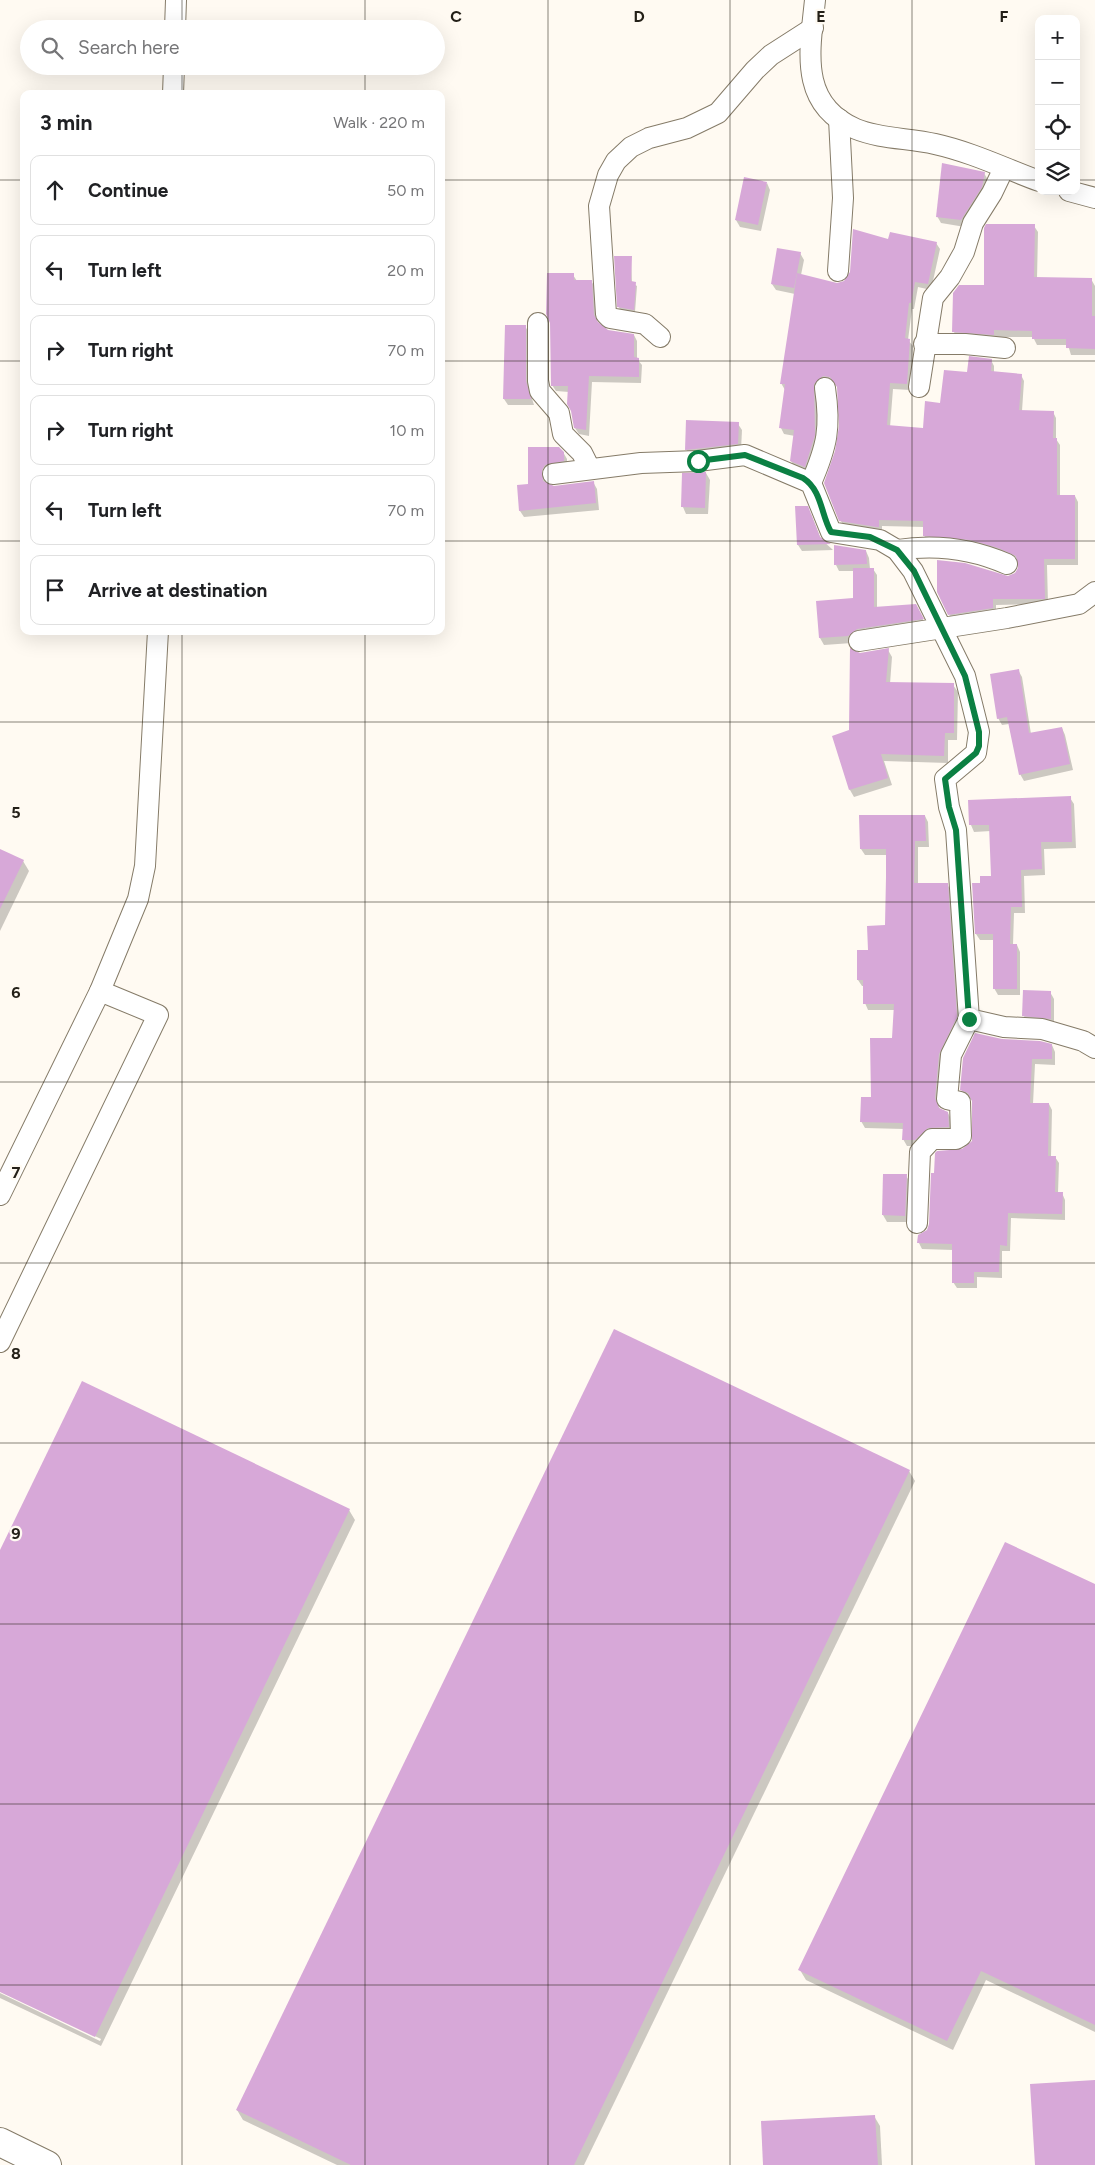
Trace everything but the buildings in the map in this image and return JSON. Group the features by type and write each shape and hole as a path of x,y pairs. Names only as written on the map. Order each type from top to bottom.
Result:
{"main road":[{"path":"0,2142 48,2165"}],"street":[{"path":"175,20 176,0"},
{"path":"815,0 809,61 811,76 816,93 839,120 857,129 934,144 979,156 1035,180"},
{"path":"660,337 645,324 610,318 606,314 599,218 608,175 616,161 631,147 668,132 686,128 718,113 755,70 771,55 812,28"},
{"path":"173,90 174,75"},
{"path":"838,271 843,198 839,120"},
{"path":"919,387 924,344 933,298 950,277 961,258 973,223 992,193 1004,168"},
{"path":"1080,194 1095,198"},
{"path":"538,323 538,382 540,391 559,413 563,434 582,453 590,469"},
{"path":"924,344 965,344 1005,348"},
{"path":"811,483 825,452 828,433 825,388"},
{"path":"553,474 641,463 698,461 745,455 811,483 831,532 870,537 897,550 914,571 940,629 965,676 979,732 976,753 945,779 949,807 956,830 969,1019 951,1055 948,1084 947,1099 960,1102 961,1136 956,1139 932,1139 920,1152 917,1223"},
{"path":"897,550 934,548 963,550 1008,564"},
{"path":"914,571 925,561 934,548"},
{"path":"859,641 940,629 1079,604 1095,592"},
{"path":"0,1195 100,991 138,899 145,866 158,635"},
{"path":"0,1342 158,1015 100,991"},
{"path":"969,1019 1004,1027 1042,1029 1083,1041 1095,1048"}],"route":[{"path":"698,461 732,455 745,455 803,478 811,483 816,492 831,532 870,537 880,540 897,550 914,571 940,629 965,676 973,700 979,732 979,746 976,753 945,779 949,807 956,830 969,1019"}]}
